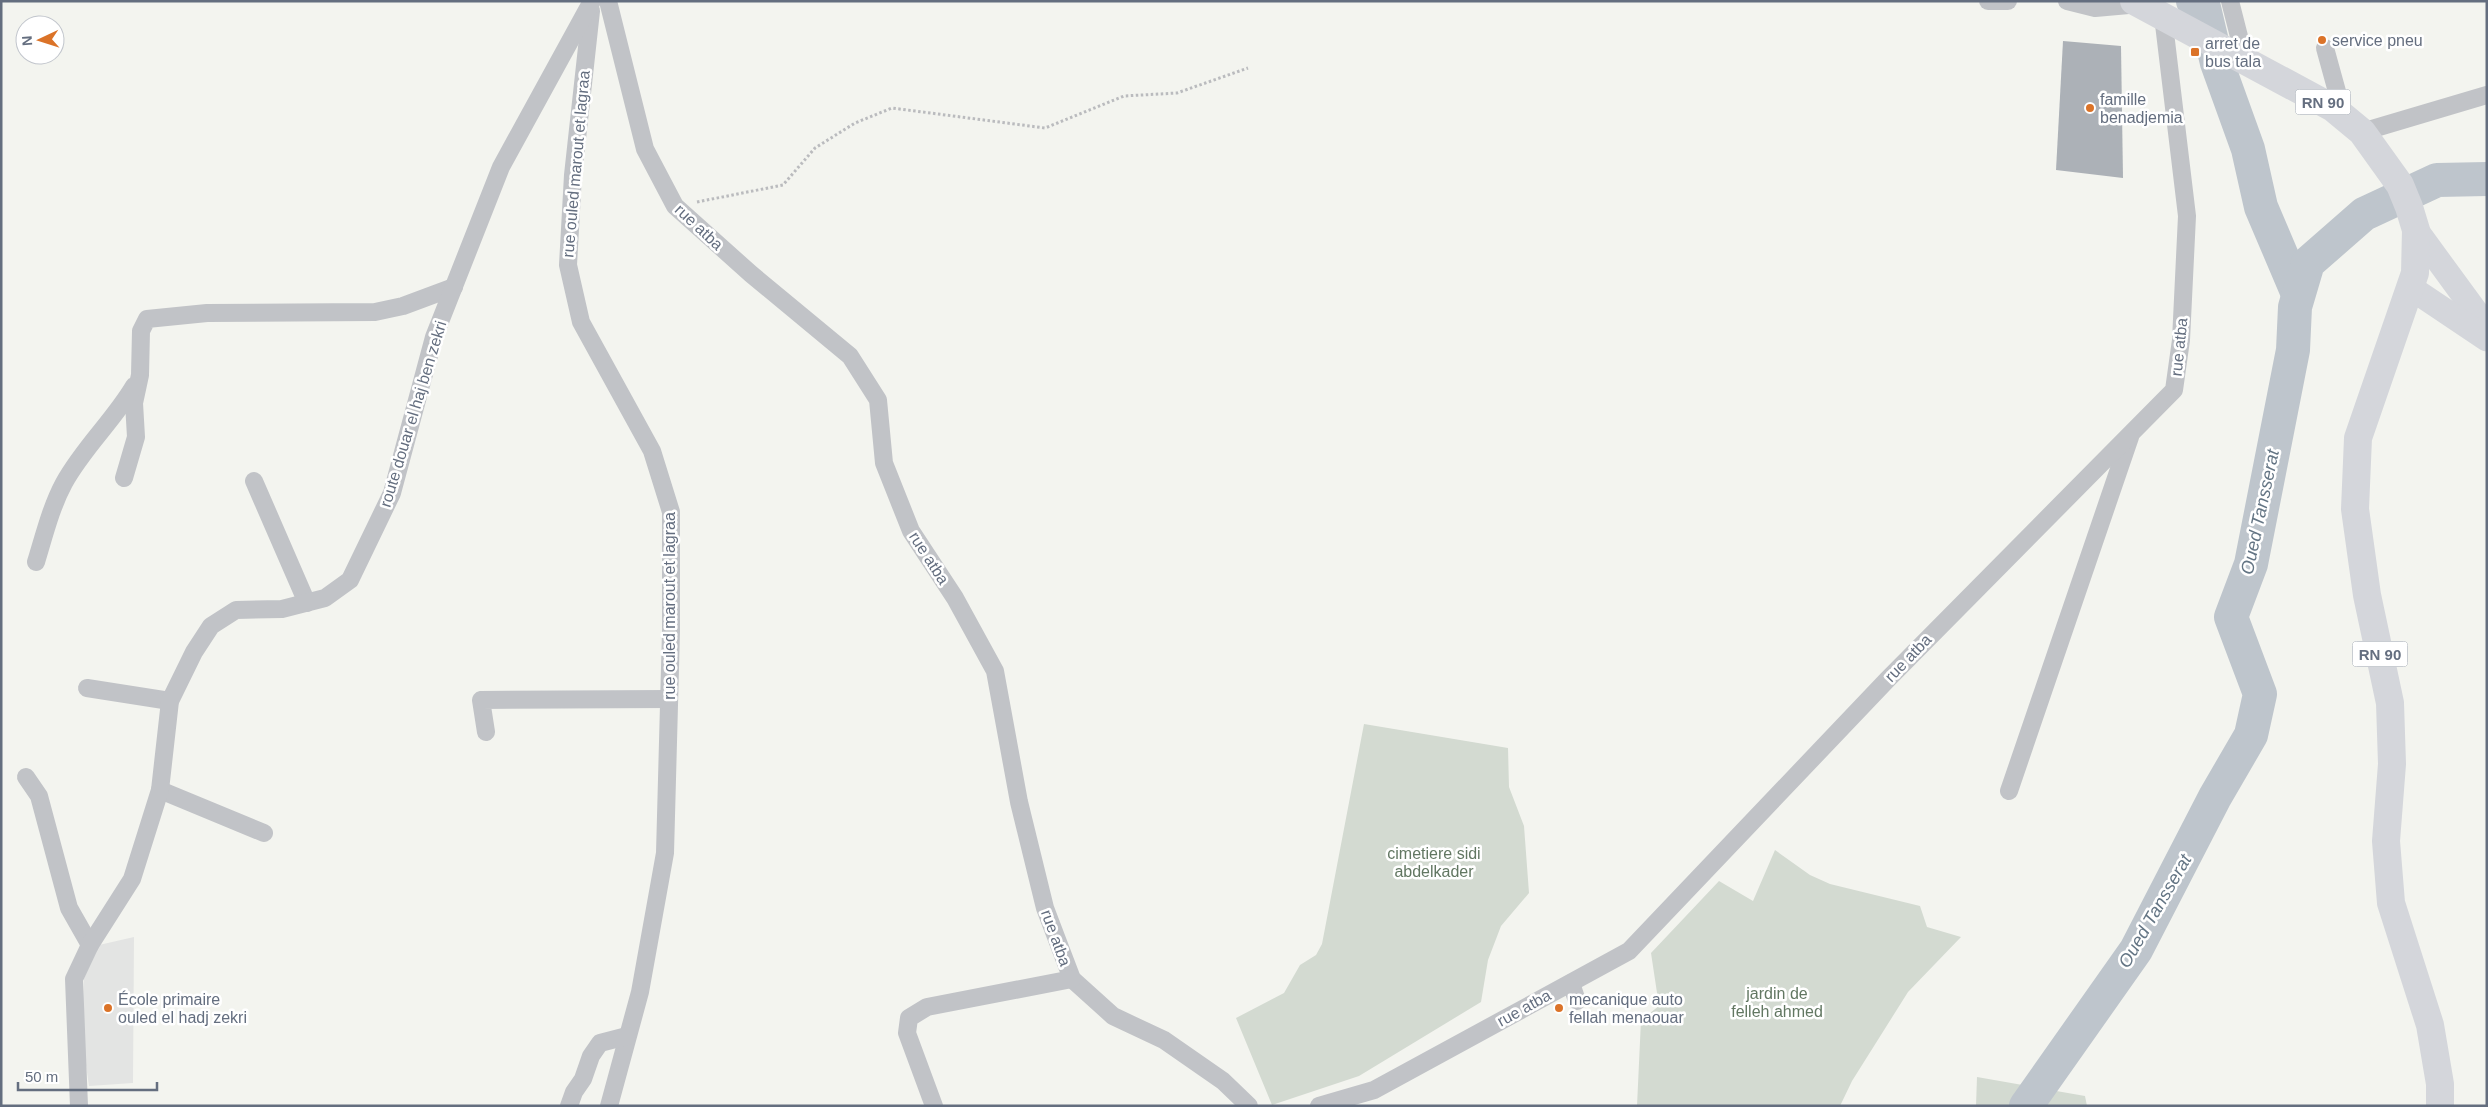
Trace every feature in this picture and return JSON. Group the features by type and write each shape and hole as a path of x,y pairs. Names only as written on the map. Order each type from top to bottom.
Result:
{"main road":[{"name":"RN 90","path":"2145,7 2333,108 2353,124 2408,207 2416,263 2411,288 2388,348 2358,438 2355,508 2367,595 2390,703 2392,764 2386,841 2391,903 2430,1025 2440,1084 2440,1106"}],"street":[{"path":"1988,1 2008,1"},
{"path":"2067,1 2095,8 2145,7"},
{"path":"2230,1 2245,60"},
{"name":"rue atba","path":"597,2 645,149 674,206 751,274 850,356 878,400 884,463 910,531 955,598 995,671 1019,802 1045,908 1072,979 1112,1016 1164,1040 1223,1081 1249,1106"},
{"name":"route douar el haj ben zekri","path":"79,1106 77,1010 74,979 90,945 132,879 160,790 170,701 194,652 210,626 236,610 282,609 325,598 350,580 392,493 434,337 501,167 597,2"},
{"name":"rue ouled marout et lagraa","path":"597,2 572,175 568,265 581,322 652,451 671,512 665,853 640,992 609,1106"},
{"name":"rue atba","path":"1319,1106 1374,1090 1629,951 1886,680 2174,390 2181,340 2187,216 2145,7"},
{"path":"2325,48 2353,124 2487,95"},
{"path":"2408,207 2487,327"},
{"path":"124,478 136,436 134,403 140,375 141,331 147,319 207,313 375,312 403,306 454,287"},
{"path":"2411,288 2487,339"},
{"path":"36,562 56,498 65,481 121,409 140,375"},
{"path":"2009,791 2131,432"},
{"path":"254,481 307,603"},
{"path":"87,688 170,701"},
{"path":"486,732 481,700 669,699"},
{"path":"26,777 40,796 69,908 90,945"},
{"path":"160,790 264,833"},
{"path":"934,1106 907,1033 909,1018 927,1007 1072,979"},
{"path":"1571,983 1577,1001"},
{"path":"569,1106 574,1092 584,1079 591,1056 600,1043 628,1036"}],"path":[{"path":"674,206 783,185 815,148 855,122 892,108 1045,128 1124,96 1177,92 1248,68"}],"shaded area":[{"name":"École primaire ouled el hadj zekri","path":"134,937 133,1083 89,1086 82,1038 84,978 99,945"}],"green space":[{"name":"cimetiere sidi abdelkader","path":"1364,724 1508,748 1509,787 1524,826 1529,893 1501,926 1488,960 1481,1002 1359,1076 1272,1105 1236,1018 1284,993 1300,965 1316,955 1322,944"},
{"name":"jardin de felleh ahmed","path":"1775,850 1810,875 1830,884 1920,906 1927,927 1961,937 1908,992 1852,1081 1840,1106 1637,1106 1641,1020 1659,1006 1651,953 1719,881 1753,901"},
{"path":"1977,1077 2085,1096 2087,1106 1976,1106"}],"building":[{"name":"famille benadjemia","path":"2063,41 2121,46 2123,178 2056,170"}],"waterway":[{"path":"2193,1 2204,8 2217,63 2248,149 2261,207 2298,294"},
{"name":"Oued Tansserat","path":"2026,1106 2136,950 2215,797 2251,735 2260,694 2231,617 2251,564 2293,350 2295,307 2308,263 2364,214 2437,180 2487,179"}],"place":[{"name":"service pneu","path":"2322,40"},
{"name":"arret de bus tala","path":"2195,52"},
{"name":"famille benadjemia","path":"2090,108"},
{"name":"École primaire ouled el hadj zekri","path":"108,1008"},
{"name":"mecanique auto fellah menaouar","path":"1559,1008"}]}
